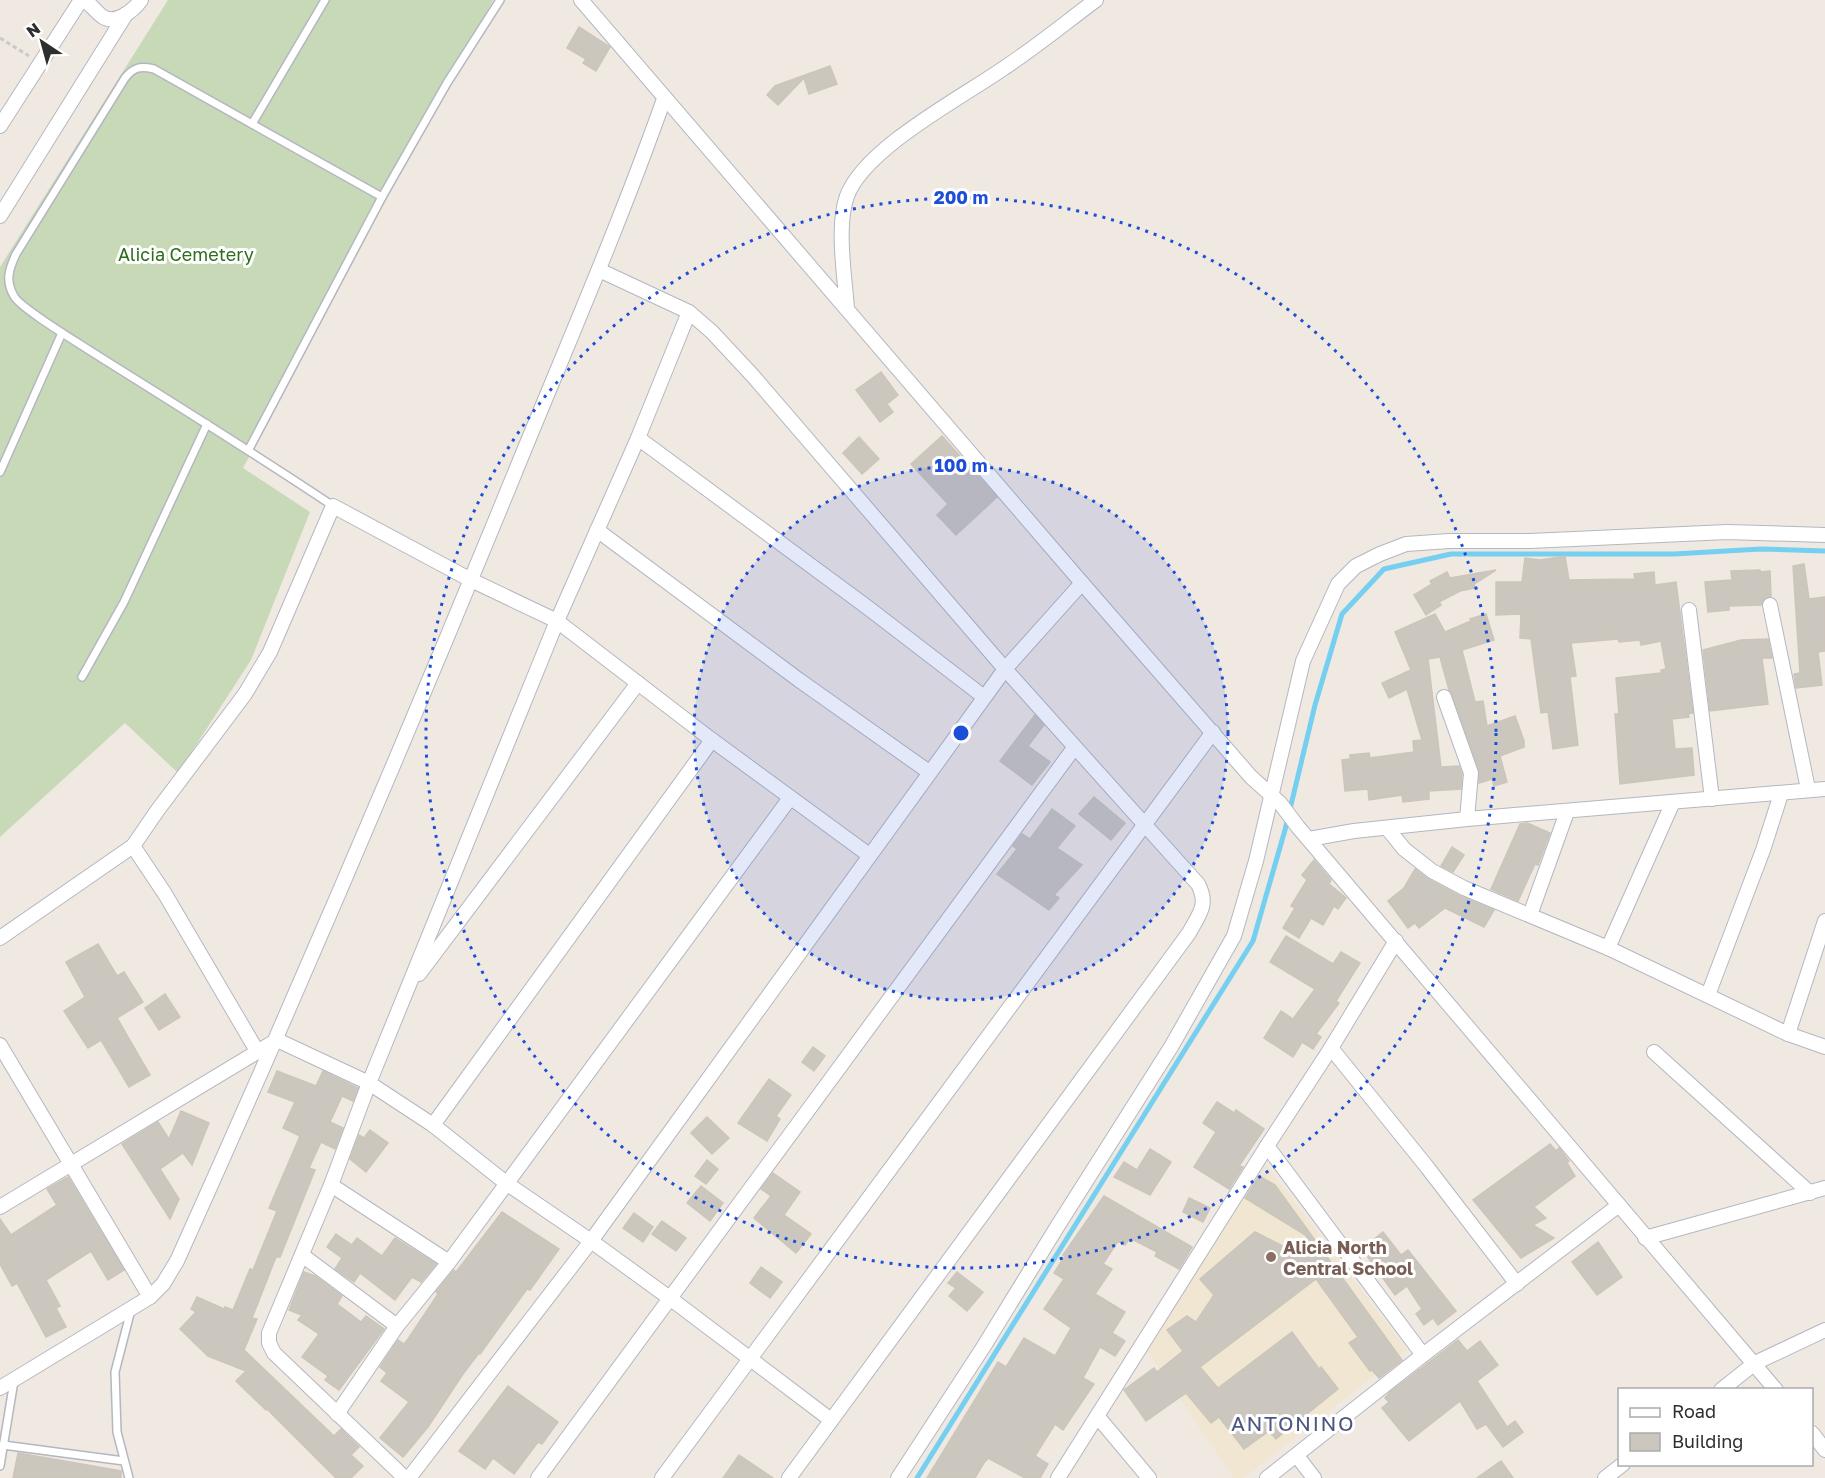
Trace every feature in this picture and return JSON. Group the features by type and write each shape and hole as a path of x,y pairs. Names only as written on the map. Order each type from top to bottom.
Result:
{"street":[{"path":"0,126 83,0 104,17 112,20 126,14"},
{"path":"1,212 126,14 141,0"},
{"path":"581,0 1082,583 1251,777 1275,799 1645,1238 1775,1388"},
{"path":"847,309 841,231 847,196 869,162 911,129 1033,48 1095,0"},
{"path":"0,1388 150,1297 163,1284 177,1261 277,1040 471,580 635,181 664,99"},
{"path":"599,270 689,312 712,332 753,376 1074,748 1198,884 1203,893 1204,906 1189,933 789,1478"},
{"path":"689,312 638,438 557,621 369,1083 331,1185 269,1333 269,1343 274,1353 407,1478 591,1241 984,696 1005,669 1082,583"},
{"path":"638,438 984,696"},
{"path":"0,938 133,846 245,694 270,652 333,506 471,580 557,621 712,741 869,855"},
{"path":"597,530 799,680 929,772"},
{"path":"898,1478 984,1346 1171,1047 1234,936 1275,799 1303,661 1338,584 1356,566 1406,544 1727,532 1825,535"},
{"path":"1770,605 1808,789"},
{"path":"1689,610 1712,799"},
{"path":"407,991 638,683"},
{"path":"1444,697 1471,772 1467,819"},
{"path":"662,1478 1213,732"},
{"path":"433,1125 712,741"},
{"path":"538,1478 1074,748"},
{"path":"1309,839 1354,831 1467,819 1825,789"},
{"path":"1708,995 1763,850 1781,794"},
{"path":"337,1414 397,1326 449,1262 790,798"},
{"path":"1608,948 1674,802"},
{"path":"1530,915 1567,812"},
{"path":"1387,828 1404,849 1432,871 1464,888 1608,948 1788,1034 1825,1047"},
{"path":"133,846 165,894 257,1051"},
{"path":"1788,1034 1825,921"},
{"path":"1058,1478 1331,1048 1396,941"},
{"path":"0,1207 277,1040"},
{"path":"277,1040 369,1083 433,1125 506,1183 671,1299 831,1420"},
{"path":"0,1045 150,1297"},
{"path":"1331,1048 1517,1284"},
{"path":"1654,1052 1810,1193"},
{"path":"1267,1146 1423,1355"},
{"path":"331,1185 449,1262"},
{"path":"1645,1238 1825,1188"},
{"path":"1267,1478 1619,1205"},
{"path":"302,1255 397,1326"},
{"path":"1722,1388 1755,1364 1825,1330"},
{"path":"1098,1418 1149,1478"},
{"path":"1813,1434 1825,1450"},
{"path":"1296,1456 1314,1478"},
{"path":"1605,1478 1620,1466"}],"lane":[{"path":"252,124 325,0"},
{"path":"249,449 382,197 447,83 500,0"},
{"path":"333,506 249,449 62,333 15,299 8,283 8,270 131,70 141,66 154,69 382,197"},
{"path":"0,472 62,333"},
{"path":"82,677 124,602 207,424"},
{"path":"129,1478 117,1432 115,1372 131,1309"},
{"path":"0,1466 14,1381"},
{"path":"3,1445 124,1461"}],"path":[{"path":"0,38 40,63"}],"shaded area":[{"name":"Alicia North Central School","path":"1266,1165 1407,1350 1244,1478 1234,1478 1146,1349"}],"green space":[{"name":"Alicia Cemetery","path":"168,0 493,0 243,468 310,512 251,660 178,773 125,723 0,837 0,267"}],"building":[{"path":"579,27 610,47 596,71 583,63 586,59 567,48"},
{"path":"830,66 837,84 809,94 804,78 778,105 767,95 775,86"},
{"path":"881,372 898,395 887,404 893,412 880,422 856,390"},
{"path":"942,436 997,497 956,535 937,515 948,504 911,464"},
{"path":"859,437 879,459 862,474 843,453"},
{"path":"1565,556 1569,580 1635,579 1634,574 1654,572 1655,585 1676,582 1693,713 1688,714 1689,717 1672,719 1675,749 1692,748 1694,775 1620,784 1615,714 1619,714 1616,678 1661,673 1661,670 1666,669 1661,641 1641,645 1640,640 1619,642 1618,639 1571,643 1576,676 1570,677 1578,745 1553,749 1548,712 1541,713 1531,639 1520,638 1521,614 1496,615 1496,582 1522,582 1525,558 1540,560"},
{"path":"1804,564 1809,599 1825,597 1825,651 1818,652 1822,685 1796,688 1794,674 1800,673 1793,566"},
{"path":"1496,570 1474,584 1475,588 1460,591 1439,602 1441,605 1426,615 1414,595 1432,584 1430,581 1447,572 1450,578"},
{"path":"1760,570 1760,572 1770,571 1771,596 1765,598 1761,605 1729,606 1729,610 1708,612 1705,582 1732,580 1731,571"},
{"path":"1435,614 1445,632 1471,621 1470,619 1486,614 1494,640 1462,650 1475,702 1483,701 1487,726 1515,716 1524,741 1524,747 1500,756 1507,782 1494,786 1492,779 1479,783 1479,770 1449,690 1440,657 1428,659 1441,767 1459,766 1462,774 1461,789 1429,791 1429,799 1403,802 1402,795 1369,800 1368,789 1345,791 1342,760 1350,759 1350,755 1369,753 1370,758 1414,752 1413,741 1422,740 1407,689 1389,698 1382,683 1411,670 1395,632"},
{"path":"1768,639 1772,658 1762,658 1768,704 1710,711 1703,650 1741,640"},
{"path":"1035,715 1044,725 1028,746 1050,762 1032,785 1000,761"},
{"path":"1094,797 1125,823 1111,840 1079,814"},
{"path":"1052,809 1075,826 1057,848 1082,865 1054,895 1059,898 1049,910 997,874 1017,849 1013,846 1022,834 1030,839"},
{"path":"1527,823 1550,833 1538,865 1535,864 1518,901 1491,889 1520,824"},
{"path":"1452,847 1464,855 1453,872 1441,866"},
{"path":"1314,860 1331,880 1329,884 1346,898 1338,909 1334,906 1323,925 1311,918 1299,938 1283,928 1295,908 1291,906 1307,880 1302,875"},
{"path":"1415,869 1428,879 1460,896 1494,910 1484,927 1445,908 1419,928 1415,923 1408,928 1388,901 1404,888"},
{"path":"1286,936 1333,964 1341,952 1360,963 1336,1001 1339,1003 1316,1034 1321,1037 1313,1049 1302,1042 1293,1057 1264,1038 1281,1011 1293,1019 1315,989 1270,962"},
{"path":"98,944 117,976 124,972 143,1002 117,1018 150,1075 129,1087 101,1040 88,1048 64,1011 85,997 66,962"},
{"path":"165,994 180,1017 159,1030 145,1008"},
{"path":"813,1047 825,1056 814,1071 802,1062"},
{"path":"277,1071 316,1086 323,1071 358,1088 353,1101 342,1096 330,1122 343,1128 335,1149 321,1142 309,1168 315,1170 280,1257 276,1257 252,1318 257,1319 244,1350 334,1436 341,1429 359,1447 351,1455 363,1466 351,1478 336,1478 236,1381 246,1371 208,1356 180,1329 196,1312 191,1309 197,1297 224,1309 225,1307 233,1310 250,1269 253,1270 277,1211 269,1208 300,1136 283,1128 295,1102 268,1092"},
{"path":"769,1079 791,1095 776,1116 780,1119 767,1141 738,1123"},
{"path":"1217,1102 1234,1113 1236,1110 1264,1129 1239,1166 1243,1167 1229,1189 1194,1167 1216,1132 1203,1123"},
{"path":"181,1111 209,1123 192,1165 183,1153 160,1169 179,1199 170,1219 122,1144 158,1122 169,1139"},
{"path":"707,1117 729,1138 712,1154 691,1133"},
{"path":"370,1130 388,1143 366,1172 350,1159 359,1135 364,1138"},
{"path":"1550,1144 1556,1151 1559,1148 1569,1161 1567,1163 1575,1176 1534,1207 1546,1218 1533,1225 1554,1238 1521,1258 1473,1200"},
{"path":"1150,1149 1171,1162 1150,1195 1114,1177 1124,1162 1137,1170"},
{"path":"707,1160 718,1169 706,1184 695,1176"},
{"path":"773,1173 800,1192 784,1215 811,1234 796,1253 754,1218 771,1196 761,1189"},
{"path":"1259,1176 1275,1185 1402,1360 1379,1378 1372,1370 1370,1371 1349,1343 1358,1337 1316,1279 1200,1367 1218,1388 1292,1332 1319,1369 1321,1367 1338,1389 1276,1439 1269,1431 1244,1449 1219,1417 1211,1423 1186,1393 1146,1421 1124,1390 1154,1368 1157,1372 1183,1351 1167,1330 1187,1316 1196,1322 1214,1295 1200,1279 1255,1232 1297,1253 1307,1236 1245,1198"},
{"path":"68,1177 124,1270 108,1280 91,1251 46,1280 60,1306 56,1308 66,1327 46,1337 17,1283 12,1286 0,1264 0,1219 11,1235 57,1205 47,1189"},
{"path":"701,1186 723,1203 710,1221 687,1203"},
{"path":"1104,1196 1192,1247 1179,1269 1155,1256 1157,1252 1130,1238 1125,1245 1118,1241 1103,1264 1112,1269 1095,1294 1125,1312 1112,1333 1125,1341 1115,1356 1100,1347 1083,1378 1094,1384 1063,1430 1055,1424 1035,1456 1048,1464 1040,1478 1025,1478 988,1458 975,1478 927,1478 998,1362 1006,1367 1024,1338 1055,1356 1071,1328 1044,1309 1064,1279 1054,1273 1065,1256 1063,1255"},
{"path":"1189,1198 1210,1208 1203,1222 1183,1212"},
{"path":"502,1212 559,1249 530,1290 527,1289 463,1374 428,1427 403,1457 380,1438 409,1402 381,1381 387,1373 380,1367 398,1340 404,1344 408,1339 438,1294 436,1292 454,1270 456,1272"},
{"path":"634,1213 653,1227 643,1242 623,1228"},
{"path":"662,1221 686,1238 676,1251 652,1234"},
{"path":"1383,1232 1401,1255 1408,1250 1456,1311 1438,1325 1433,1318 1424,1325 1416,1314 1422,1309 1407,1286 1395,1295 1362,1249"},
{"path":"336,1234 352,1245 357,1238 382,1256 395,1238 436,1264 421,1282 412,1277 395,1300 360,1273 354,1282 335,1269 342,1258 327,1247"},
{"path":"1598,1242 1622,1277 1597,1295 1572,1262"},
{"path":"761,1267 782,1282 770,1298 750,1283"},
{"path":"304,1272 315,1276 342,1296 337,1304 361,1322 366,1316 384,1329 339,1390 325,1380 328,1376 302,1357 319,1334 298,1320 302,1315 289,1310"},
{"path":"957,1272 983,1292 967,1311 949,1296 956,1288 948,1283"},
{"path":"1458,1340 1467,1351 1480,1341 1498,1365 1477,1381 1507,1427 1515,1421 1523,1432 1503,1447 1486,1424 1477,1429 1460,1401 1409,1441 1382,1408 1389,1402 1385,1398 1390,1392"},
{"path":"508,1386 558,1422 542,1444 538,1442 514,1474 493,1458 485,1469 459,1451"},
{"path":"18,1453 121,1471 121,1478 13,1478"},
{"path":"739,1455 773,1478 723,1478"},
{"path":"1501,1461 1513,1478 1477,1478"}],"waterway":[{"path":"917,1478 1253,941 1285,830 1315,705 1342,614 1384,569 1451,554 1674,554 1761,549 1825,551"}],"place":[{"name":"Alicia North Central School","path":"1271,1257"}],"district":[{"name":"ANTONINO","path":"1293,1423"}]}
